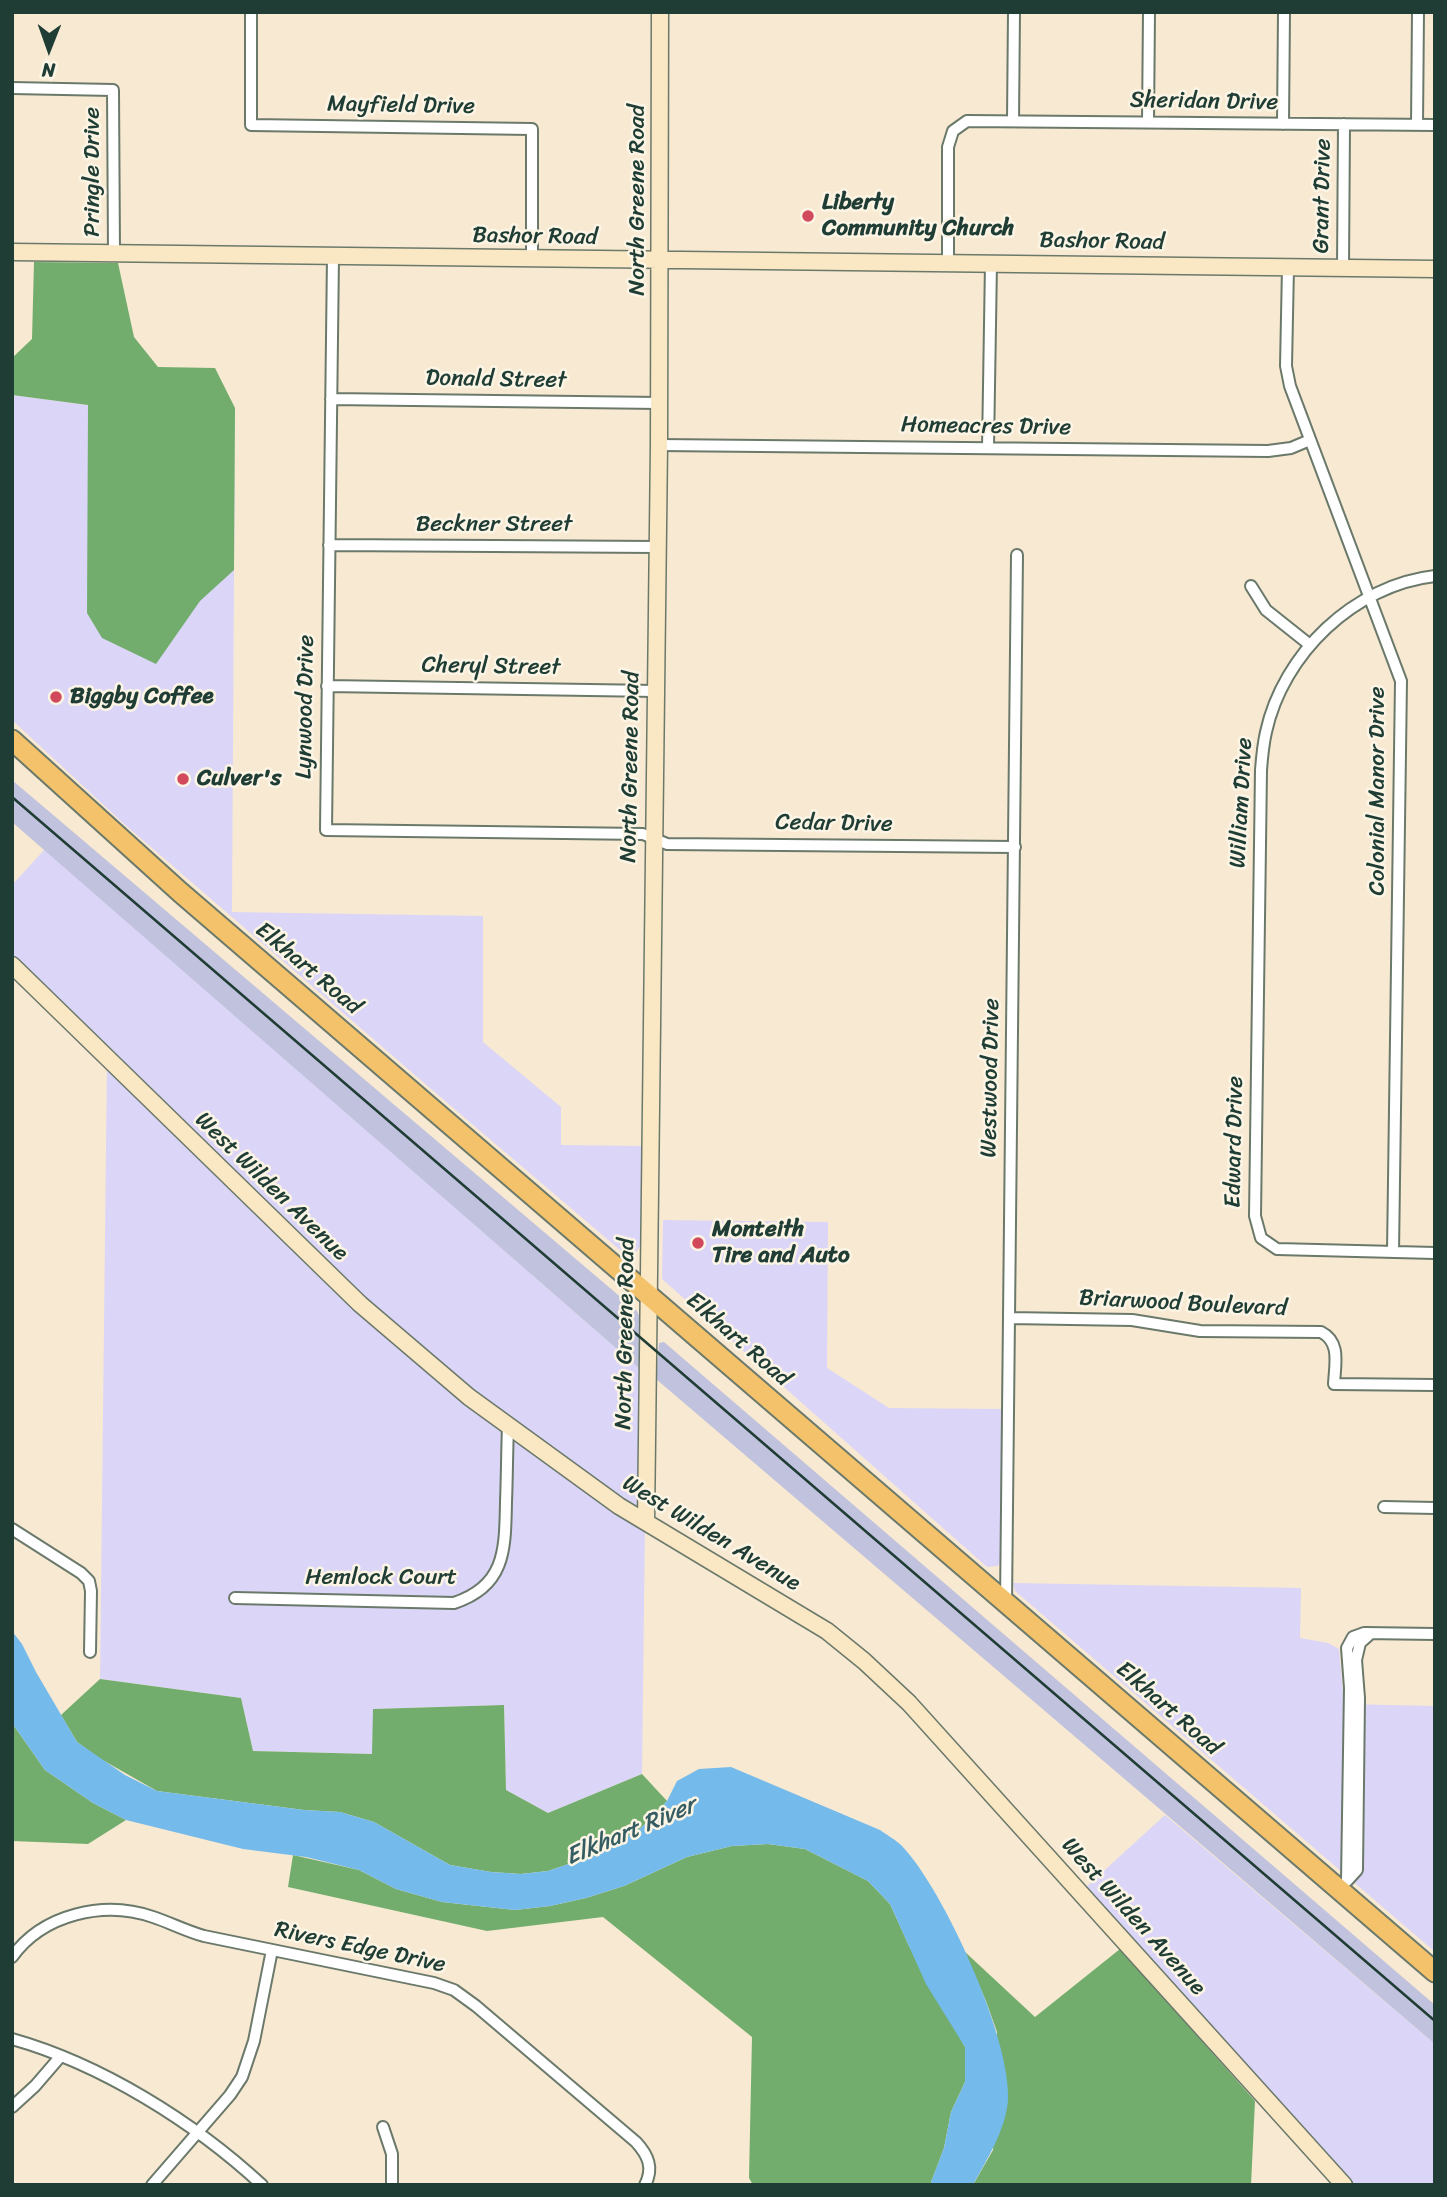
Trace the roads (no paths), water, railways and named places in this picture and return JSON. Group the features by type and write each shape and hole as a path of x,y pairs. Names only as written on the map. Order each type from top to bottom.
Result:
{"highway":[{"name":"Elkhart Road","path":"12,740 180,892 649,1296 1006,1602 1343,1885 1435,1972"}],"street":[{"name":"Mayfield Drive","path":"251,12 251,125 532,129 532,260"},
{"name":"North Greene Road","path":"646,1522 660,403 660,12"},
{"path":"1013,121 1014,12"},
{"path":"1148,122 1149,12"},
{"path":"1283,124 1284,12"},
{"path":"1417,125 1418,12"},
{"name":"Pringle Drive","path":"12,88 113,90 114,253"},
{"name":"Sheridan Drive","path":"948,263 949,142 957,127 973,120 1435,125"},
{"name":"Grant Drive","path":"1343,268 1345,124"},
{"name":"Bashor Road","path":"12,252 1435,269"},
{"name":"Lynwood Drive","path":"333,256 326,830 643,834 653,838"},
{"path":"988,449 991,263"},
{"name":"Colonial Manor Drive","path":"1288,267 1287,376 1398,670 1402,694 1393,1252"},
{"name":"Donald Street","path":"331,399 660,403"},
{"name":"Homeacres Drive","path":"659,445 1268,451 1291,448 1310,440"},
{"name":"Beckner Street","path":"329,545 657,547"},
{"name":"Westwood Drive","path":"1006,1602 1017,555"},
{"name":"William Drive","path":"1258,993 1261,770 1264,741 1281,689 1310,645 1336,620 1369,598 1406,582 1435,576"},
{"path":"1251,586 1266,610 1310,645"},
{"name":"Cheryl Street","path":"327,686 655,691"},
{"name":"Cedar Drive","path":"653,838 667,844 1015,847"},
{"name":"West Wilden Avenue","path":"12,965 360,1304 469,1397 619,1506 827,1631 864,1661 909,1703 1344,2185"},
{"name":"Edward Drive","path":"1258,993 1255,1216 1261,1238 1269,1246 1284,1250 1435,1253"},
{"name":"Briarwood Boulevard","path":"1009,1318 1132,1320 1200,1331 1321,1332 1330,1336 1335,1345 1334,1384 1435,1385"},
{"name":"Hemlock Court","path":"234,1598 454,1603 478,1593 494,1576 503,1555 508,1426"},
{"path":"1384,1507 1435,1508"},
{"path":"12,1529 81,1573 89,1581 90,1652"},
{"path":"1343,1885 1357,1870 1357,1650 1364,1638 1372,1632 1435,1634"},
{"name":"Rivers Edge Drive","path":"12,1957 30,1938 60,1920 95,1910 114,1909 154,1917 204,1936 415,1978 454,1990 636,2142 646,2153 650,2167 645,2185"},
{"path":"152,2185 230,2095 249,2061 272,1950"},
{"path":"12,2039 126,2087 198,2133 262,2185"},
{"path":"12,2107 36,2086 60,2057"},
{"path":"383,2127 393,2154 392,2185"}],"water":[{"path":"12,1631 77,1742 125,1775 157,1791 304,1810 340,1812 374,1822 450,1865 521,1874 548,1871 601,1853 641,1828 667,1801 677,1781 699,1769 731,1767 880,1830 902,1846 937,1896 972,1967 999,2042 1006,2074 1006,2112 995,2144 973,2185 930,2185 944,2148 951,2112 965,2082 965,2047 926,1984 890,1904 868,1881 805,1849 768,1844 732,1846 687,1857 624,1886 586,1898 515,1910 442,1902 396,1889 359,1870 306,1857 243,1849 126,1820 93,1803 45,1770 12,1723"}],"railway":[{"path":"12,797 1435,2021"}],"place":[{"name":"Liberty Community Church","path":"808,216"},
{"name":"Biggby Coffee","path":"56,697"},
{"name":"Culver's","path":"183,779"},
{"name":"Monteith Tire and Auto","path":"698,1243"}],"water label":[{"name":"Elkhart River","path":"631,1832"}]}
